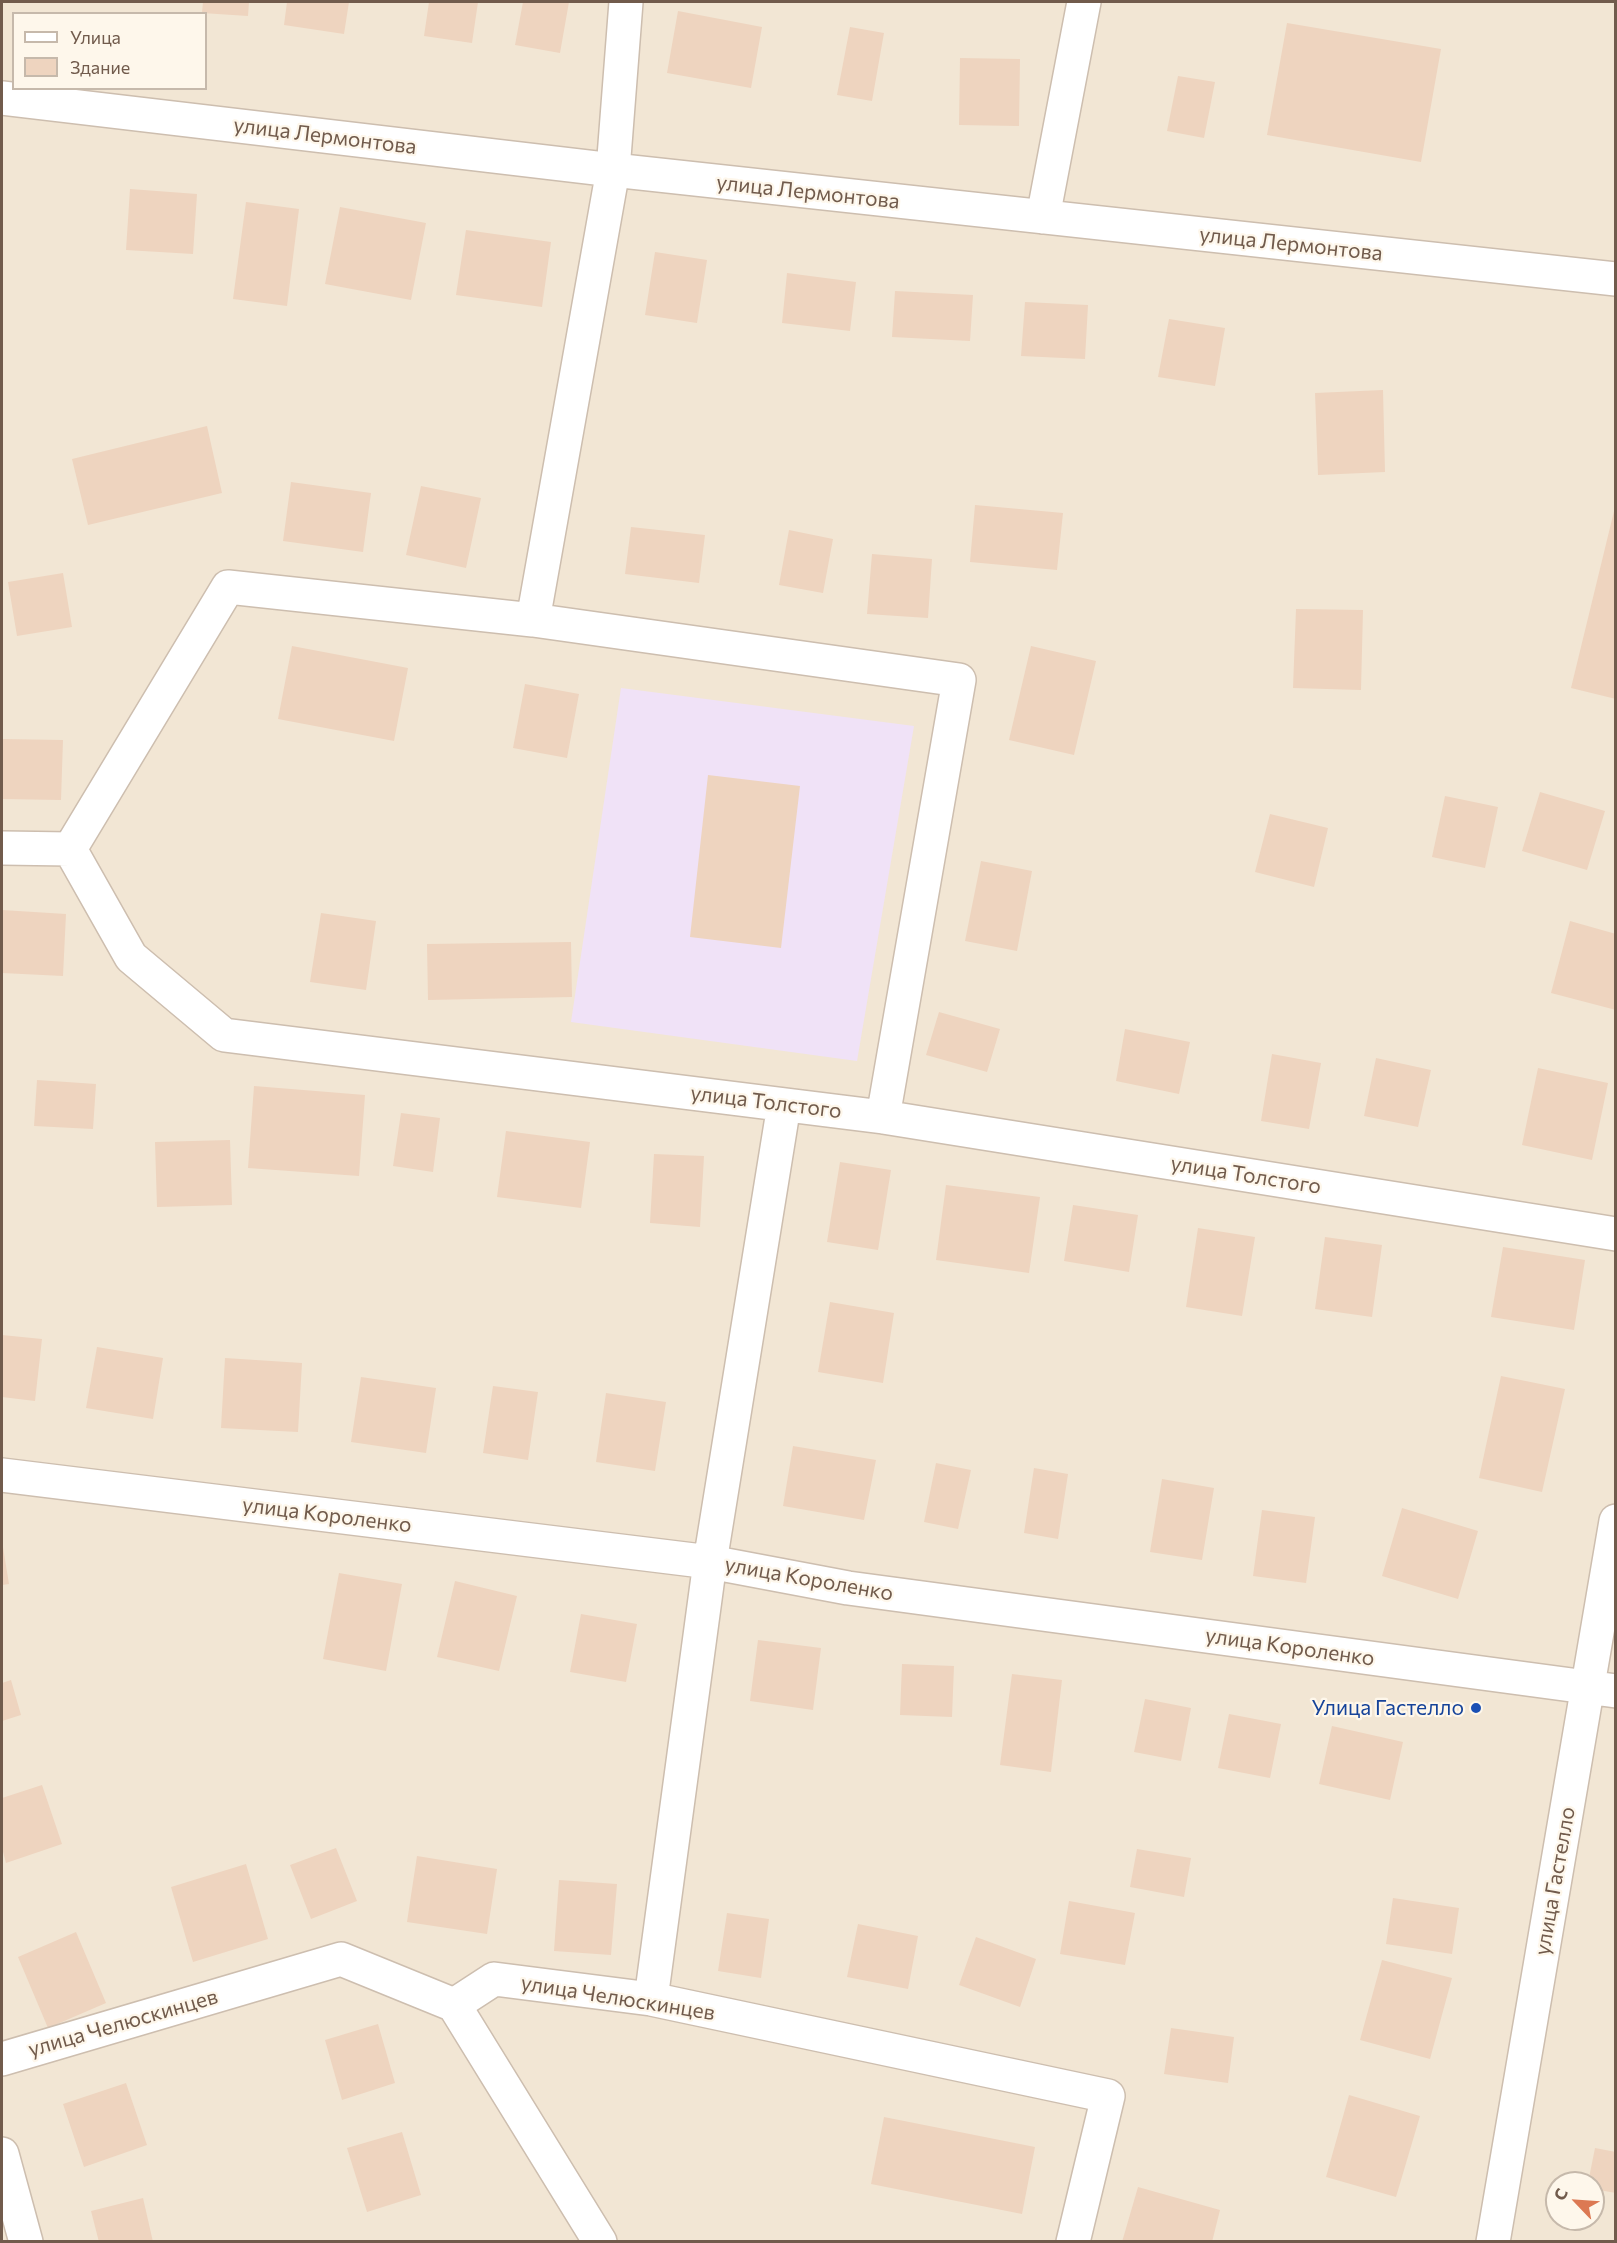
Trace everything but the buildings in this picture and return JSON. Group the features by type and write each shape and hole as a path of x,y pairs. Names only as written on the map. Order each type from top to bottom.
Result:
{"street":[{"path":"533,620 613,170 626,2"},
{"path":"1043,217 1084,2"},
{"name":"улица Лермонтова","path":"2,98 613,170 1616,279"},
{"path":"2,848 70,849 228,587 533,620 959,681 883,1117"},
{"name":"улица Толстого","path":"70,849 131,957 224,1035 883,1117 1616,1234"},
{"path":"651,2000 710,1562 784,1105"},
{"name":"улица Короленко","path":"2,1475 710,1562 848,1588 1602,1688"},
{"name":"улица Гастелло","path":"1493,2241 1602,1688 1616,1521"},
{"name":"улица Челюскинцев","path":"2,2059 341,1959 454,2005 494,1979 651,2000 1108,2096 1073,2241"},
{"path":"454,2005 600,2241"},
{"path":"2,2154 26,2241"}],"shaded area":[{"path":"2,2 1615,2 1615,2241 2,2241"},
{"path":"621,688 914,726 857,1061 571,1022"}],"place":[{"name":"Улица Гастелло","path":"1476,1708"}]}
